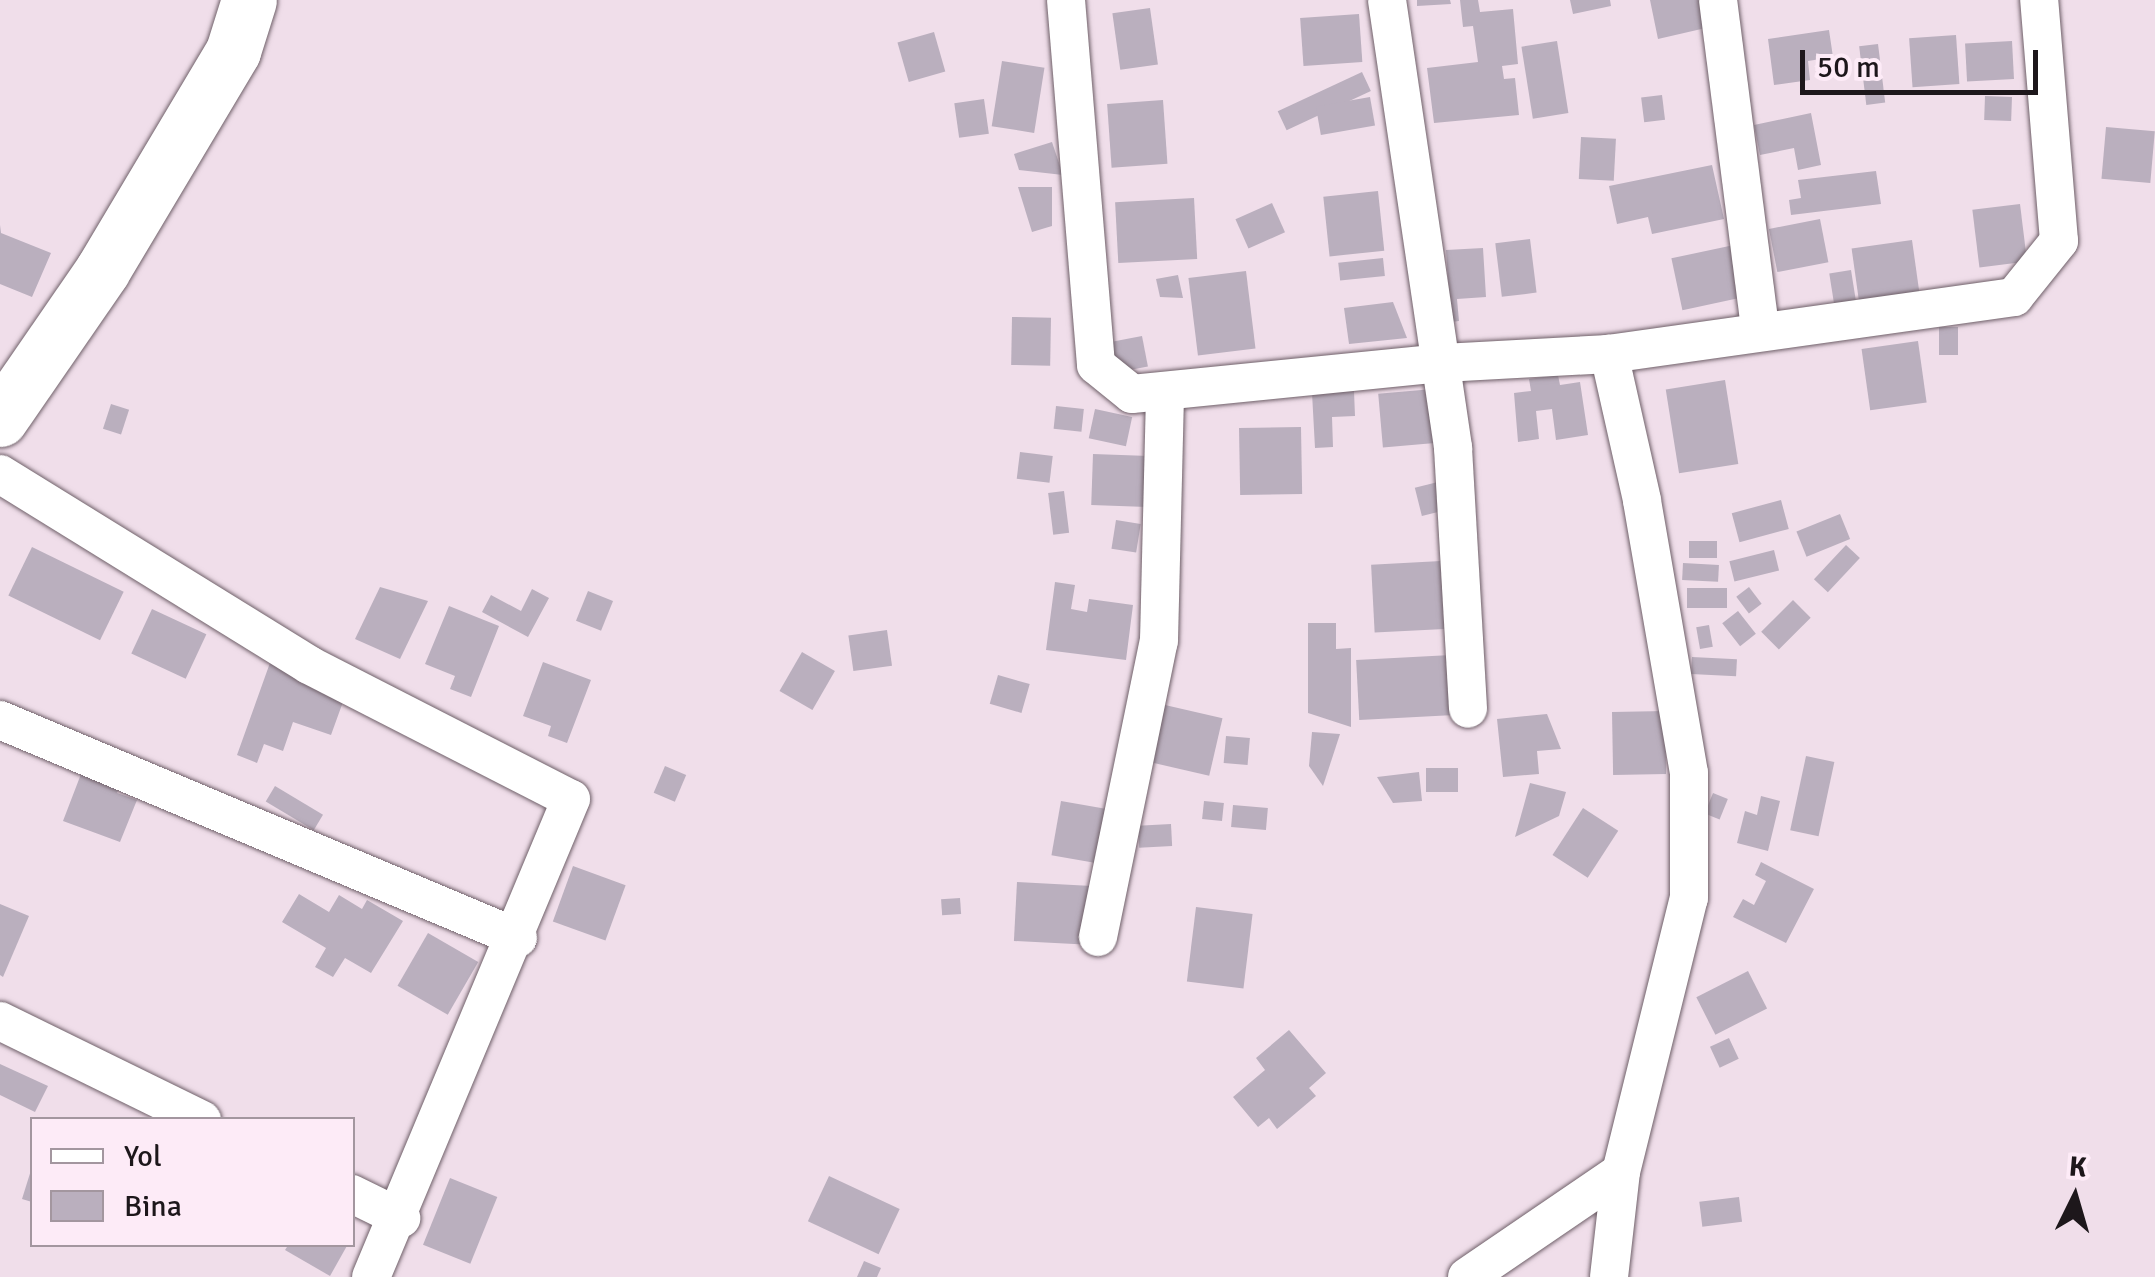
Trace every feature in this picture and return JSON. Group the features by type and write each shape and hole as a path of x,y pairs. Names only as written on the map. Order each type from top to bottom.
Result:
{"main road":[{"path":"0,419 102,271 232,51 249,0"}],"street":[{"path":"1066,0 1096,365 1132,394 1443,363 1609,354 2014,297 2059,241 2039,0"},
{"path":"1387,0 1443,363 1468,709"},
{"path":"1718,0 1760,330"},
{"path":"1609,354 1642,500 1689,773 1688,898 1622,1172 1609,1277"},
{"path":"1098,936 1160,641 1166,393"},
{"path":"0,474 309,665 571,799 518,938 401,1218 371,1277"},
{"path":"0,720 518,938"},
{"path":"0,1020 196,1117"},
{"path":"1467,1277 1622,1172"},
{"path":"355,1195 401,1218"}],"building":[{"path":"1417,0 1450,0 1451,4 1417,6"},
{"path":"1460,0 1478,0 1480,12 1513,9 1518,64 1502,66 1504,79 1515,78 1519,115 1434,123 1427,68 1478,62 1473,26 1463,27"},
{"path":"1570,0 1610,0 1611,6 1573,14"},
{"path":"1650,0 1704,0 1710,27 1658,39"},
{"path":"1150,8 1158,64 1120,70 1112,13"},
{"path":"1359,14 1362,62 1303,66 1300,18"},
{"path":"1829,30 1833,57 1808,61 1810,80 1774,85 1768,39"},
{"path":"934,32 945,71 909,82 897,42"},
{"path":"1956,35 1959,84 1913,87 1909,38"},
{"path":"1557,41 1568,113 1533,119 1521,47"},
{"path":"2012,41 2014,79 1967,81 1965,43"},
{"path":"1878,44 1885,103 1866,105 1859,46"},
{"path":"1002,61 1044,68 1034,133 992,126"},
{"path":"1362,72 1371,91 1287,130 1278,111"},
{"path":"1662,95 1665,120 1644,122 1641,98"},
{"path":"1985,96 2012,97 2011,121 1984,120"},
{"path":"1370,97 1375,126 1321,135 1316,107"},
{"path":"984,99 989,134 959,138 954,103"},
{"path":"1163,100 1167,164 1112,168 1107,104"},
{"path":"1811,113 1821,165 1798,170 1794,148 1760,155 1754,125"},
{"path":"2106,127 2155,131 2150,183 2101,179"},
{"path":"1581,137 1616,139 1614,181 1579,179"},
{"path":"1052,142 1063,175 1019,170 1014,154"},
{"path":"1712,165 1724,219 1652,234 1648,217 1617,224 1609,186"},
{"path":"1876,171 1881,204 1791,215 1789,200 1801,198 1798,180"},
{"path":"1018,187 1052,187 1052,226 1032,232"},
{"path":"1378,191 1384,251 1330,256 1323,197"},
{"path":"1194,198 1197,259 1118,263 1115,202"},
{"path":"1272,203 1285,232 1248,249 1235,219"},
{"path":"2020,204 2027,262 1979,267 1972,210"},
{"path":"1820,219 1828,262 1777,272 1769,229"},
{"path":"0,225 1,233 51,253 32,297 0,284"},
{"path":"1530,239 1537,293 1502,297 1495,243"},
{"path":"1912,240 1920,296 1860,305 1852,248"},
{"path":"1734,245 1745,297 1682,310 1671,258"},
{"path":"1483,248 1486,297 1457,299 1459,321 1451,322 1446,250"},
{"path":"1383,258 1385,276 1340,281 1338,263"},
{"path":"1851,270 1857,309 1835,312 1829,273"},
{"path":"1246,271 1256,348 1198,355 1188,278"},
{"path":"1178,275 1183,298 1160,297 1156,279"},
{"path":"1393,302 1407,338 1349,344 1344,308"},
{"path":"1012,317 1051,318 1050,366 1011,365"},
{"path":"1939,327 1958,327 1958,355 1939,355"},
{"path":"1142,336 1148,366 1117,373 1111,342"},
{"path":"1918,341 1927,402 1870,410 1862,349"},
{"path":"1558,375 1560,385 1580,382 1588,435 1556,440 1552,409 1536,411 1539,439 1518,442 1514,393 1531,391 1529,379"},
{"path":"1725,380 1738,464 1679,473 1666,389"},
{"path":"1433,389 1438,443 1383,448 1378,394"},
{"path":"1354,391 1355,416 1332,417 1333,447 1315,448 1312,393"},
{"path":"111,404 129,410 121,435 103,429"},
{"path":"1056,406 1084,409 1081,432 1054,429"},
{"path":"1095,409 1132,417 1126,446 1089,438"},
{"path":"1301,427 1302,494 1240,495 1239,428"},
{"path":"1020,452 1053,456 1049,483 1017,479"},
{"path":"1093,454 1149,456 1147,507 1091,505"},
{"path":"1442,481 1449,509 1422,516 1415,488"},
{"path":"1064,491 1069,533 1053,535 1048,493"},
{"path":"1781,500 1789,529 1740,542 1732,513"},
{"path":"1840,514 1850,539 1807,557 1796,532"},
{"path":"1116,520 1141,524 1136,553 1111,549"},
{"path":"1689,541 1717,541 1717,558 1689,558"},
{"path":"1846,545 1860,558 1828,592 1814,579"},
{"path":"32,547 124,592 100,640 8,596"},
{"path":"1774,550 1779,570 1734,582 1729,561"},
{"path":"1441,561 1445,629 1375,633 1371,565"},
{"path":"1683,563 1719,565 1718,582 1682,580"},
{"path":"1055,582 1075,585 1071,609 1087,612 1089,599 1133,605 1126,660 1046,650"},
{"path":"380,587 428,601 400,659 355,639"},
{"path":"1749,587 1762,604 1749,613 1736,597"},
{"path":"1687,588 1727,588 1727,608 1687,608"},
{"path":"532,589 549,598 528,637 482,612 491,595 521,611"},
{"path":"588,591 613,601 601,631 576,621"},
{"path":"1793,600 1811,618 1779,649 1761,632"},
{"path":"449,606 499,626 471,697 450,689 455,676 425,664"},
{"path":"152,609 206,634 186,679 131,653"},
{"path":"1738,611 1756,634 1740,646 1722,623"},
{"path":"1308,623 1336,623 1336,649 1351,648 1351,727 1308,713"},
{"path":"1709,625 1713,647 1700,649 1696,627"},
{"path":"887,630 892,666 853,671 848,635"},
{"path":"802,652 835,671 812,710 780,691"},
{"path":"1451,655 1454,715 1359,720 1356,660"},
{"path":"1692,657 1737,659 1736,676 1691,674"},
{"path":"271,660 348,688 331,735 293,722 283,751 264,744 257,763 237,755"},
{"path":"543,662 591,680 567,743 548,736 551,726 523,716"},
{"path":"998,675 1030,684 1021,713 990,704"},
{"path":"1165,705 1222,718 1209,776 1152,762"},
{"path":"1665,711 1666,774 1613,775 1612,712"},
{"path":"1547,714 1561,749 1537,751 1539,774 1503,777 1497,719"},
{"path":"1312,732 1340,734 1323,786 1309,766"},
{"path":"1226,736 1250,738 1248,765 1224,763"},
{"path":"1806,756 1834,762 1819,836 1790,830"},
{"path":"86,761 124,775 117,793 137,800 120,842 63,821"},
{"path":"665,766 686,775 675,802 654,793"},
{"path":"1426,768 1458,768 1458,792 1426,792"},
{"path":"1419,772 1422,801 1393,803 1377,777"},
{"path":"1530,783 1566,792 1559,816 1515,837"},
{"path":"275,786 323,815 314,830 266,801"},
{"path":"1713,793 1728,799 1720,819 1705,813"},
{"path":"1761,796 1780,801 1768,851 1737,843 1745,811 1757,815"},
{"path":"1061,801 1105,809 1096,863 1051,855"},
{"path":"1204,801 1224,803 1222,821 1202,819"},
{"path":"1233,805 1268,808 1266,830 1231,827"},
{"path":"1583,808 1618,831 1588,878 1553,855"},
{"path":"1171,824 1172,846 1139,848 1138,826"},
{"path":"1761,862 1814,889 1786,943 1733,917 1743,899 1754,905 1766,881 1755,875"},
{"path":"573,866 626,885 605,941 553,921"},
{"path":"1017,882 1092,886 1089,945 1014,941"},
{"path":"299,894 329,912 339,895 362,909 367,900 403,921 371,973 345,958 333,977 315,967 326,948 282,922"},
{"path":"960,898 961,914 942,915 941,899"},
{"path":"0,904 29,916 3,977 0,975"},
{"path":"1196,907 1253,914 1243,988 1187,981"},
{"path":"428,933 478,962 448,1015 398,986"},
{"path":"1748,971 1767,1008 1715,1035 1696,997"},
{"path":"1289,1030 1326,1073 1309,1088 1316,1096 1277,1129 1269,1118 1258,1127 1233,1097 1265,1070 1256,1058"},
{"path":"1729,1038 1739,1059 1720,1068 1710,1047"},
{"path":"0,1064 48,1086 35,1112 0,1095"},
{"path":"30,1173 30,1201 22,1199"},
{"path":"829,1176 900,1209 879,1254 808,1221"},
{"path":"450,1178 497,1197 470,1264 423,1245"},
{"path":"1739,1197 1742,1222 1702,1227 1699,1202"},
{"path":"287,1247 346,1247 330,1276 285,1250"},
{"path":"864,1261 881,1268 877,1277 857,1277"}]}
